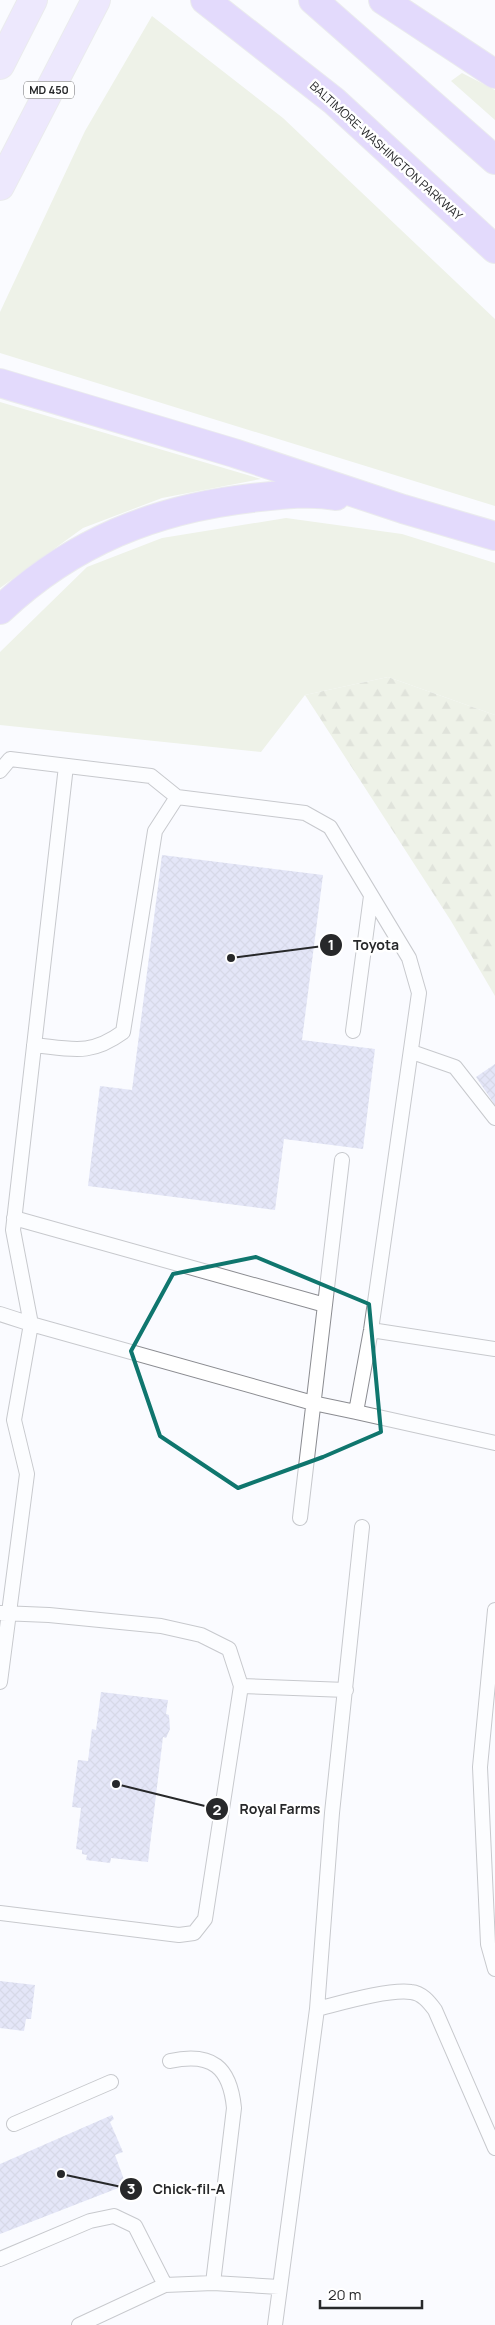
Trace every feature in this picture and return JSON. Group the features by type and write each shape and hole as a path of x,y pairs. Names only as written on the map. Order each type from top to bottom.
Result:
{"highway":[{"name":"BALTIMORE-WASHINGTON PARKWAY","path":"205,0 334,101 495,250"},
{"path":"313,0 495,160"},
{"path":"382,0 495,74"},
{"path":"0,383 495,536"},
{"path":"0,610 24,588 68,556 113,533 153,517 209,502 275,495 331,495 403,509"}],"main road":[{"name":"MD 450","path":"0,186 96,0"},
{"path":"0,65 32,3"}],"lane":[{"path":"0,771 10,759 151,776 177,797 305,813 330,827 409,958 419,993 371,1330 356,1412"},
{"path":"0,1682 4,1613 27,1474 14,1420 31,1324 13,1230 66,766"},
{"path":"34,1045 86,1050 107,1044 123,1032 155,831 177,797"},
{"path":"352,1031 371,896"},
{"path":"412,1052 455,1067 495,1118"},
{"path":"300,1518 342,1160"},
{"path":"14,1218 325,1305"},
{"path":"0,1314 313,1403 495,1443"},
{"path":"371,1330 495,1349"},
{"path":"275,2325 318,2009 332,1813 362,1527"},
{"path":"495,1610 480,1767 488,1944 495,1969"},
{"path":"0,1914 179,1935 194,1933 205,1919 241,1686 229,1649 201,1635 161,1626 4,1613"},
{"path":"241,1686 346,1690"},
{"path":"318,2009 375,1995 411,1992 426,1998 435,2010 495,2148"},
{"path":"170,2061 192,2058 210,2062 227,2076 232,2086 234,2108 212,2282"},
{"path":"14,2124 111,2082"},
{"path":"0,2260 90,2221 114,2216 135,2226 165,2285"},
{"path":"79,2325 165,2285 212,2282 279,2287"}],"highlighted area":[{"path":"256,1257 369,1304 381,1432 323,1457 238,1488 160,1436 131,1351 173,1274"}],"green space":[{"path":"152,16 283,118 495,319 495,506 0,353 0,312 85,131"},
{"path":"462,73 495,90 495,120 451,81"},
{"path":"0,402 261,479 162,498 83,528 0,588"},
{"path":"286,518 402,534 495,563 495,715 388,677 305,695 261,752 0,725 0,652 87,567 162,538"},
{"path":"388,677 495,715 495,996 451,921 305,695"}],"building":[{"path":"162,855 323,875 302,1040 375,1049 363,1149 284,1139 275,1210 88,1186 100,1086 132,1090"},
{"path":"495,1064 495,1105 476,1077"},
{"path":"101,1692 168,1700 166,1714 169,1715 170,1729 166,1738 163,1737 148,1862 111,1858 110,1863 86,1860 87,1855 82,1854 82,1850 76,1849 81,1808 72,1807 78,1760 88,1761 92,1729 96,1730"},
{"path":"0,1981 35,1985 31,2019 26,2019 24,2031 0,2028"},
{"path":"112,2115 114,2119 110,2122 123,2152 115,2155 126,2185 0,2234 0,2164"}],"place":[{"name":"Toyota","path":"231,958"},
{"name":"Royal Farms","path":"116,1784"},
{"name":"Chick-fil-A","path":"61,2174"}]}
